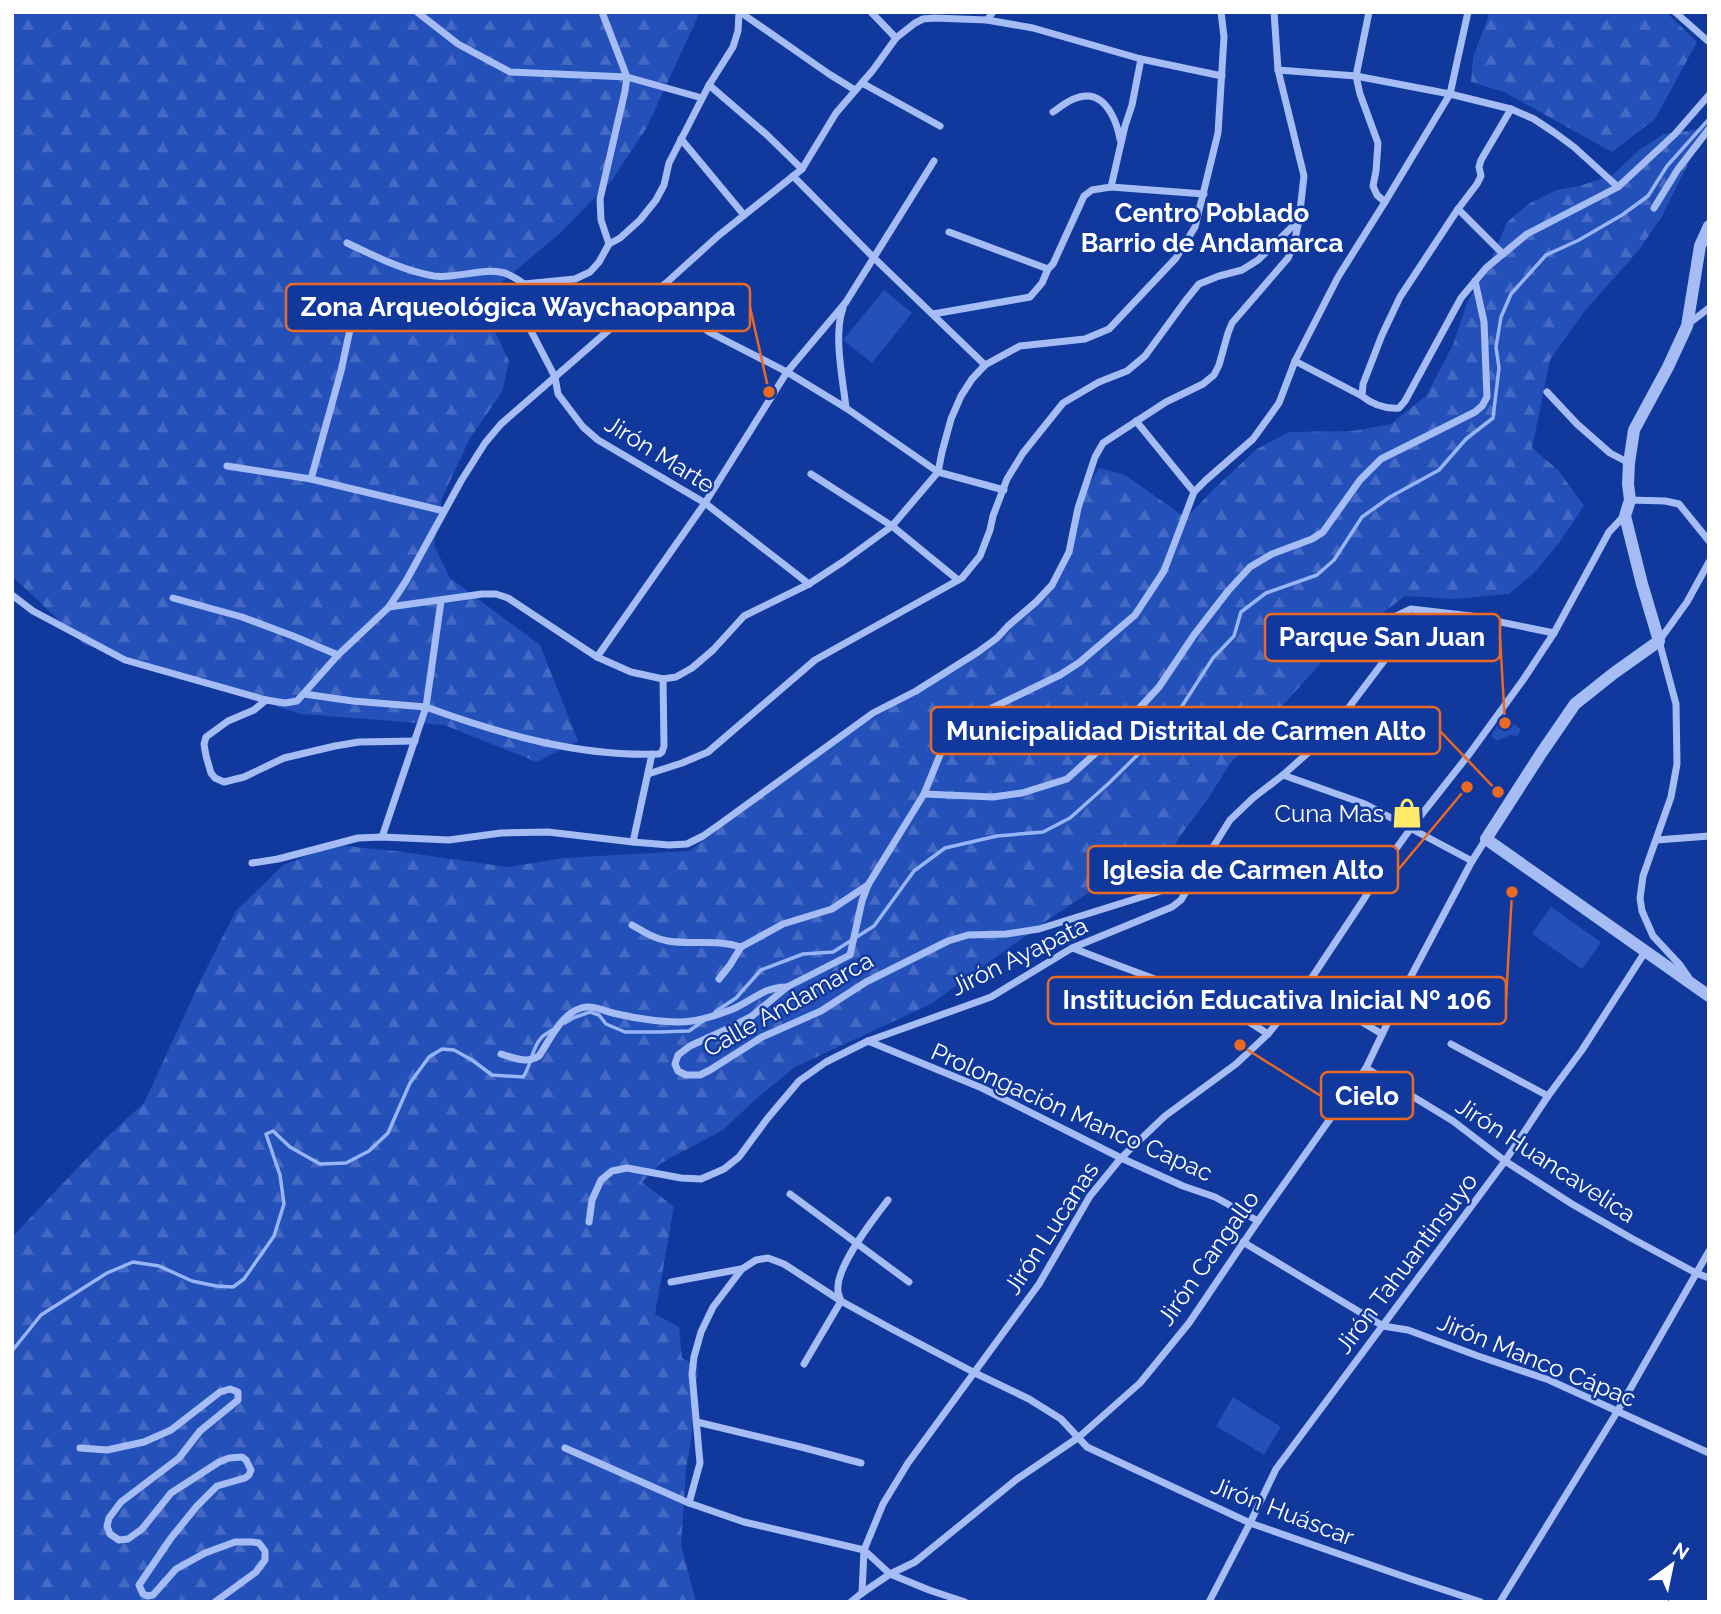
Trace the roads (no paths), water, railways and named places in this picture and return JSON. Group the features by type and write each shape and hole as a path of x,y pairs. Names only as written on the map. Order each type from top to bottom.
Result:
{"street":[{"path":"417,12 458,44 510,72 627,77 702,98"},
{"path":"602,12 627,77 600,199 601,220 609,244"},
{"path":"347,243 404,270 437,276 504,273 524,284 575,279 590,272 600,262 609,244 640,220 656,200 681,139 709,85 733,47 740,12 855,90"},
{"path":"871,12 896,38"},
{"path":"986,20 993,12"},
{"path":"389,607 496,594 508,598 597,657 631,672 663,680 676,677 692,668 713,650 744,616 809,584 844,561 892,526 938,471 951,419 972,379 985,365 1020,346 1085,339 1109,329 1176,258 1195,227 1217,133 1224,37 1221,12"},
{"path":"252,863 358,838 449,840 500,833 548,832 633,842 687,844 703,836 873,713 956,667 997,638 1052,585 1069,552 1078,508 1103,443 1214,375 1232,323 1288,258 1299,220 1304,176 1278,70 1274,12"},
{"path":"1369,12 1356,76 1378,144 1373,186 1377,195 1385,202"},
{"name":"Calle Andamarca","path":"1191,883 1039,929 1006,934 968,935 948,941 866,982 821,1011 762,1037 700,1075 686,1075 678,1071 675,1064 678,1055 690,1046 752,1016 788,987 850,955 862,901 869,885 924,794 942,750 955,733 992,708 1060,675 1080,662 1135,615 1164,571 1195,492 1253,439 1279,403 1295,361 1338,277 1450,94 1468,12"},
{"path":"1675,12 1709,42"},
{"path":"12,595 33,611 125,660 266,701 285,704 297,701 338,655 389,607 485,443 501,424 718,236 802,169 836,113 896,38 915,23 934,18 986,20 1033,28 1141,59 1222,76"},
{"path":"1111,187 1141,59"},
{"path":"1278,70 1356,76 1511,109 1555,132 1618,187"},
{"path":"862,83 940,126"},
{"path":"709,85 802,169"},
{"path":"1295,361 1362,396 1370,403 1380,407 1399,408 1461,298 1486,268 1527,234 1618,187 1675,134 1709,95"},
{"path":"1053,112 1068,101 1078,98 1089,96 1098,100 1115,119 1120,143"},
{"path":"1362,396 1363,384 1382,335 1401,297 1477,184 1481,176 1481,160 1511,109"},
{"path":"1654,208 1678,169 1709,129"},
{"path":"681,139 744,215"},
{"path":"846,408 838,332 840,317 873,257 934,162"},
{"path":"793,176 985,365"},
{"path":"933,314 1030,297 1053,264 1084,196 1092,190 1111,187 1204,194"},
{"path":"1458,209 1503,254"},
{"path":"648,774 708,752 815,660 958,580 980,556 1007,479 1023,453 1063,403 1099,382 1127,371 1145,356 1199,284 1242,270 1258,260 1299,220"},
{"path":"1694,986 1680,965 1653,936 1642,911 1640,898 1643,876 1671,797 1677,764 1676,704 1625,516 1630,500 1629,463 1634,430 1687,326 1700,246 1709,226"},
{"path":"949,232 1048,269"},
{"path":"924,794 993,797 1022,793 1067,779 1109,741 1158,687 1227,591 1250,567 1272,554 1323,532 1360,480 1381,459 1482,406 1487,397 1484,322 1475,281"},
{"name":"Jirón Marte","path":"524,284 517,304 555,377 558,394 583,427 598,440 705,503 809,584"},
{"path":"665,284 694,320 709,332 787,372 846,408 938,471 1003,490"},
{"path":"311,479 341,371 357,297"},
{"path":"597,657 705,503 787,372 846,302"},
{"path":"1687,326 1709,308"},
{"path":"1547,391 1577,424 1609,453 1629,463"},
{"path":"1136,421 1195,492"},
{"path":"227,466 311,479 444,510"},
{"path":"811,474 892,526 958,580"},
{"path":"1630,500 1665,501 1679,505 1709,541"},
{"name":"Jirón Lucanas","path":"862,1593 864,1550 883,1504 908,1463 1040,1284 1090,1196 1121,1158 1165,1116 1236,1064 1268,1034 1305,988 1385,864 1470,753 1555,633 1609,532 1625,516"},
{"path":"1709,562 1687,601 1659,641 1576,704 1486,839 1709,996"},
{"path":"173,598 242,617 338,655"},
{"path":"382,837 426,706 441,601"},
{"name":"Jirón Ayapata","path":"589,1222 592,1200 601,1180 612,1171 627,1168 701,1179 724,1170 739,1157 799,1081 826,1062 868,1041 991,997 1072,948 1172,907 1181,900 1230,820 1328,735 1390,653 1394,640 1390,626 1394,617 1402,612 1411,609 1471,616 1555,633"},
{"path":"304,694 353,701 426,706 472,724 582,750 652,754 662,752 664,746 663,680"},
{"path":"266,701 254,710 228,721 206,737 206,756 215,778 224,782 244,777 284,758 335,746 359,742 415,741"},
{"path":"633,842 652,754"},
{"path":"1283,775 1365,804 1472,861"},
{"path":"1657,840 1709,836"},
{"name":"Jirón Cangallo","path":"851,1602 890,1574 915,1562 1017,1479 1079,1437 1140,1383 1189,1323 1366,1068 1472,861 1486,839"},
{"path":"719,979 741,947 783,924 832,909 869,885"},
{"path":"632,925 654,938 668,941 730,943 741,947"},
{"path":"1072,948 1203,998 1244,1018 1268,1034"},
{"name":"Jirón Tahuantinsuyo","path":"1209,1602 1276,1469 1505,1161 1582,1050 1644,952"},
{"path":"501,1054 519,1060 533,1060 539,1056 565,1018 581,1008 591,1007 647,1020 691,1022 733,1009 765,990 788,987"},
{"path":"1305,988 1382,1034"},
{"name":"Prolongación Manco Capac","path":"868,1041 982,1088 1121,1158 1215,1198 1258,1220"},
{"path":"1451,1044 1548,1096"},
{"name":"Jirón Huancavelica","path":"1366,1068 1453,1121 1505,1161 1572,1205 1709,1278"},
{"path":"790,1194 909,1282"},
{"path":"804,1364 841,1301 838,1281 856,1242 888,1200"},
{"name":"Jirón Manco Cápac","path":"1243,1242 1383,1326 1408,1330 1549,1380 1709,1453"},
{"path":"1500,1602 1617,1412 1709,1251"},
{"name":"Jirón Huáscar","path":"742,1269 756,1260 768,1258 784,1264 841,1301 1028,1399 1061,1419 1087,1447 1250,1523 1481,1602"},
{"path":"671,1282 742,1269"},
{"path":"689,1503 700,1463 692,1374 694,1357 701,1332 713,1307 742,1269"},
{"path":"80,1448 107,1450 144,1442 171,1430 220,1392 230,1389 238,1392 239,1400 200,1431 179,1458 121,1502 109,1518 107,1526 110,1534 119,1540 128,1539 142,1529 171,1493 219,1462 242,1457 251,1470 249,1475 218,1486 197,1506 139,1585 143,1594 153,1595 176,1569 205,1553 235,1542 259,1544 265,1550 265,1560 256,1572 215,1602"},
{"path":"697,1422 860,1463"},
{"path":"565,1448 689,1503 744,1522 864,1550 890,1574 965,1602"}],"waterway":[{"path":"715,1012 736,998 761,970 803,954 833,952 874,926 914,871 945,848 997,836 1043,832 1070,818 1108,784 1173,720 1213,658 1234,636 1241,612 1266,593 1317,575 1334,560 1362,517 1390,497 1439,470 1466,439 1493,418 1499,368 1496,347 1501,317 1511,294 1546,255 1579,240 1648,196 1667,166 1709,119"},
{"path":"565,1023 590,1012 599,1015 606,1024 625,1032 689,1031 703,1021"},
{"path":"12,1351 41,1315 107,1273 133,1262 159,1266 192,1281 233,1287 244,1279 274,1236 284,1204 280,1175 266,1134 273,1131 290,1147 320,1164 346,1163 369,1151 388,1133 410,1083 429,1057 442,1049 454,1050 492,1075 523,1077 538,1041 552,1030"}],"place":[{"name":"Zona Arqueológica Waychaopanpa","path":"769,392"},
{"name":"Parque San Juan","path":"1505,723"},
{"name":"Iglesia de Carmen Alto","path":"1467,787"},
{"name":"Municipalidad Distrital de Carmen Alto","path":"1498,792"},
{"name":"Cuna Mas","path":"1407,813"},
{"name":"Institución Educativa Inicial Nº 106","path":"1512,892"},
{"name":"Cielo","path":"1240,1045"}],"district":[{"name":"Centro Poblado Barrio de Andamarca","path":"1212,228"}]}
